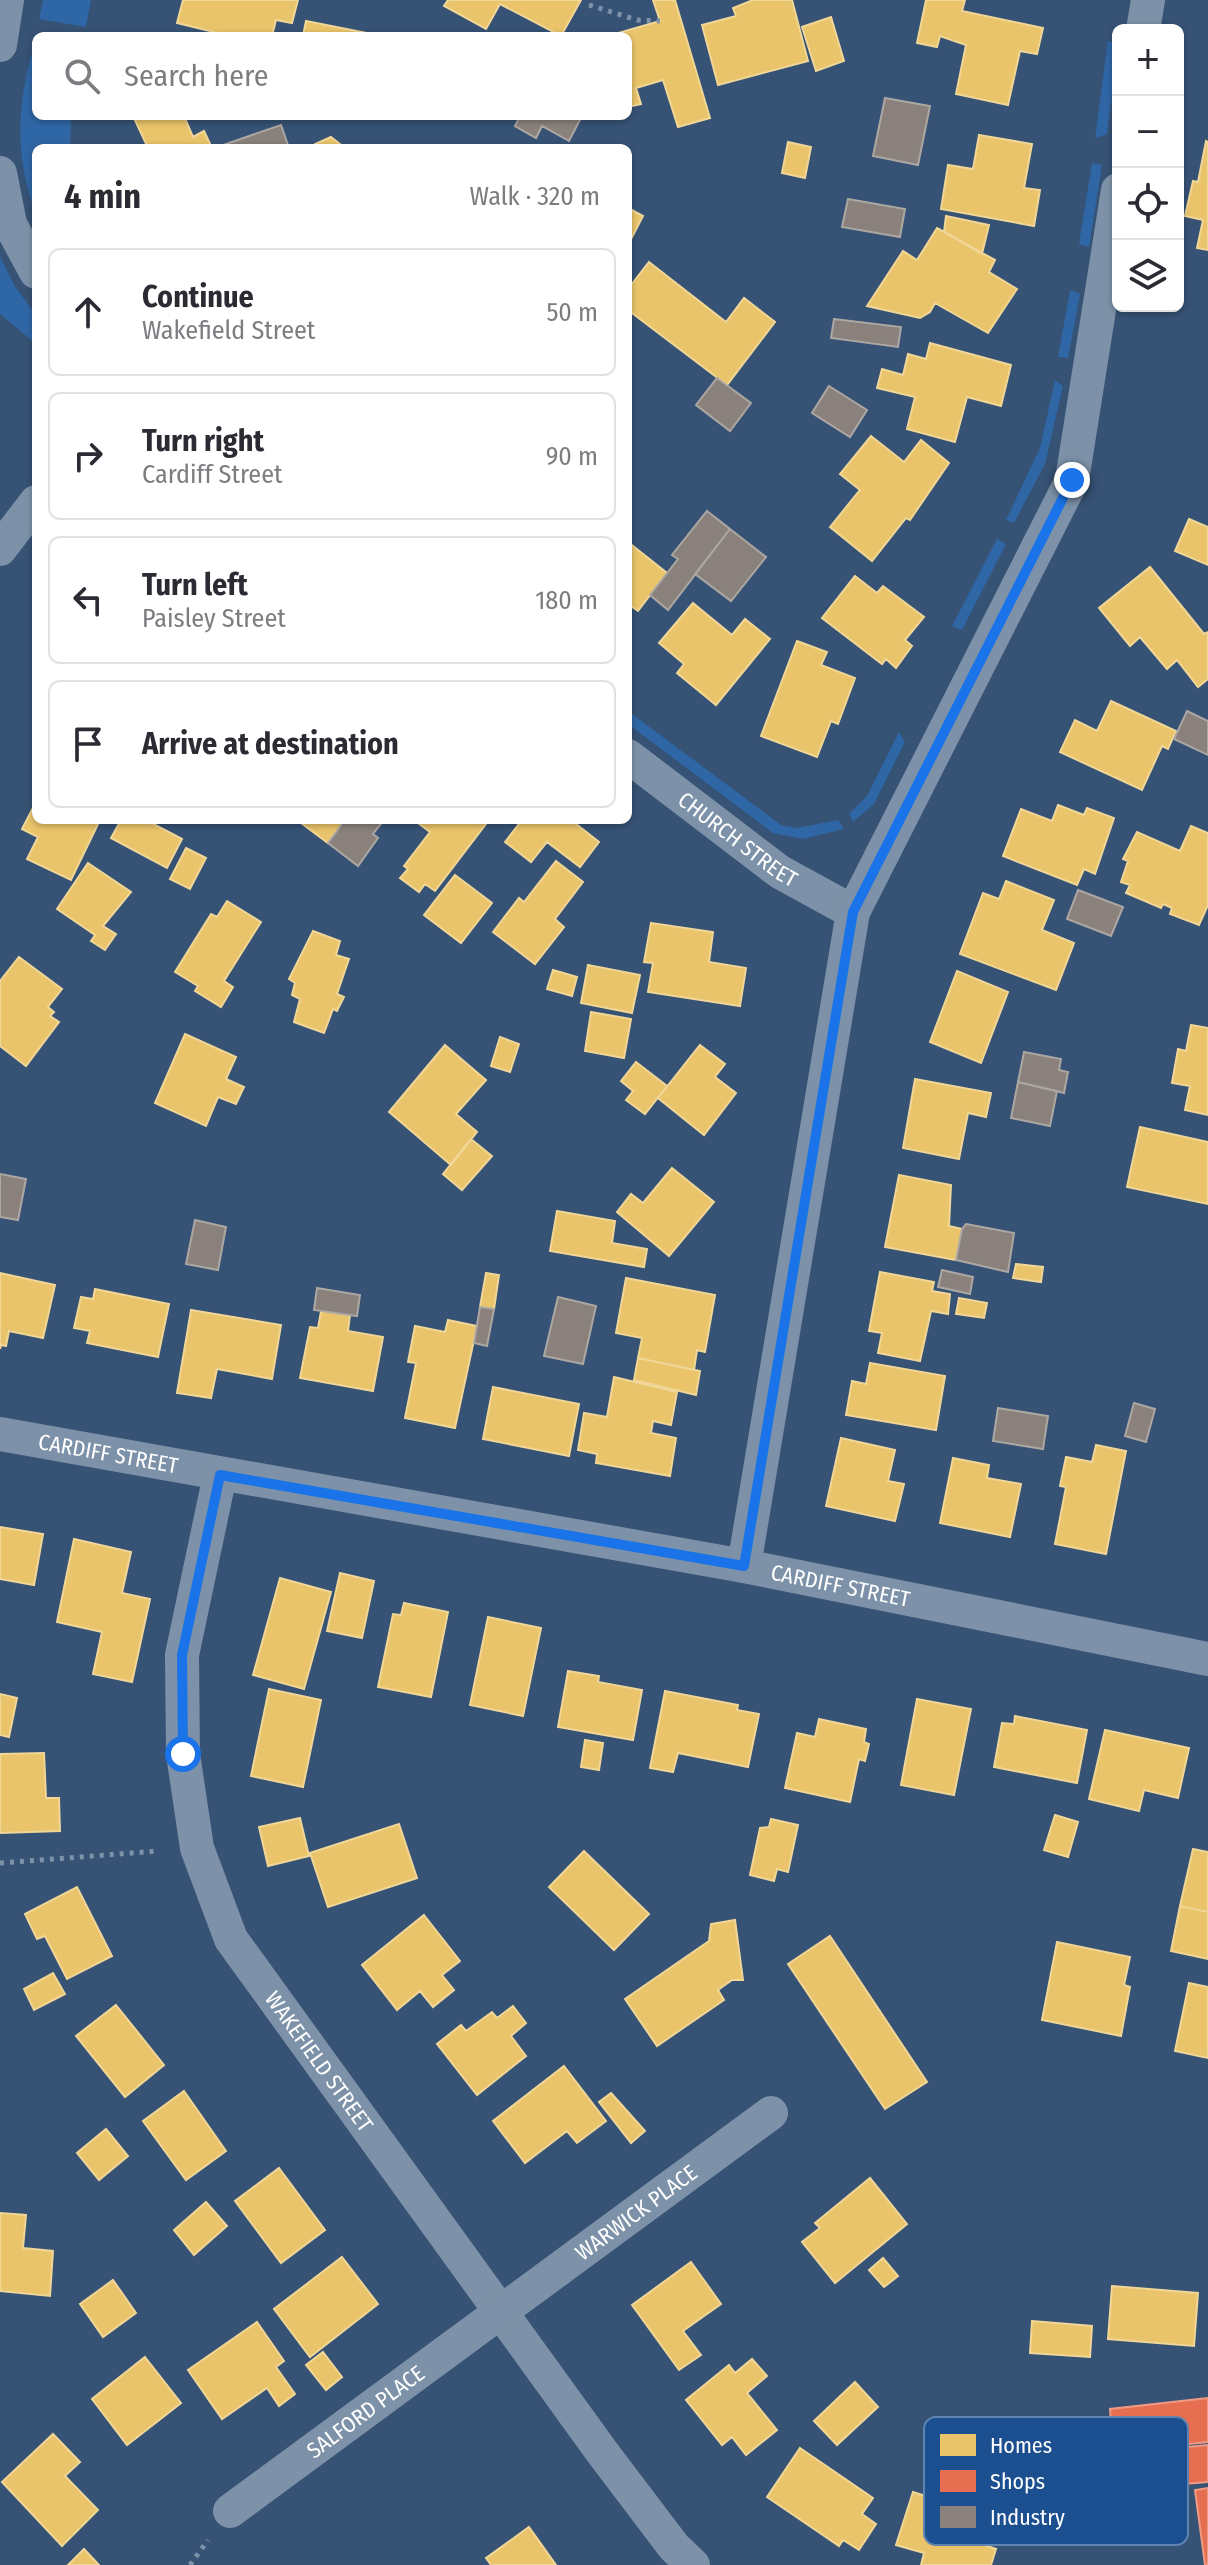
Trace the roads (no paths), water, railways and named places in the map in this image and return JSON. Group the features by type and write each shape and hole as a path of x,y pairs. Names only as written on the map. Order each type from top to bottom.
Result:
{"street":[{"path":"0,45 7,0"},
{"path":"1144,24 1148,0"},
{"path":"0,173 10,224 32,265"},
{"path":"744,1566 853,912 1072,480 1112,228"},
{"path":"0,549 32,507"},
{"name":"CHURCH STREET","path":"632,759 780,872 853,912"},
{"name":"CARDIFF STREET","path":"0,1434 744,1566 1208,1659"},
{"name":"WAKEFIELD STREET","path":"220,1475 182,1655 183,1754 197,1848 231,1939 656,2524 693,2565"},
{"name":"WARWICK PLACE","path":"500,2312 771,2113"},
{"name":"SALFORD PLACE","path":"230,2511 500,2312"}]}
